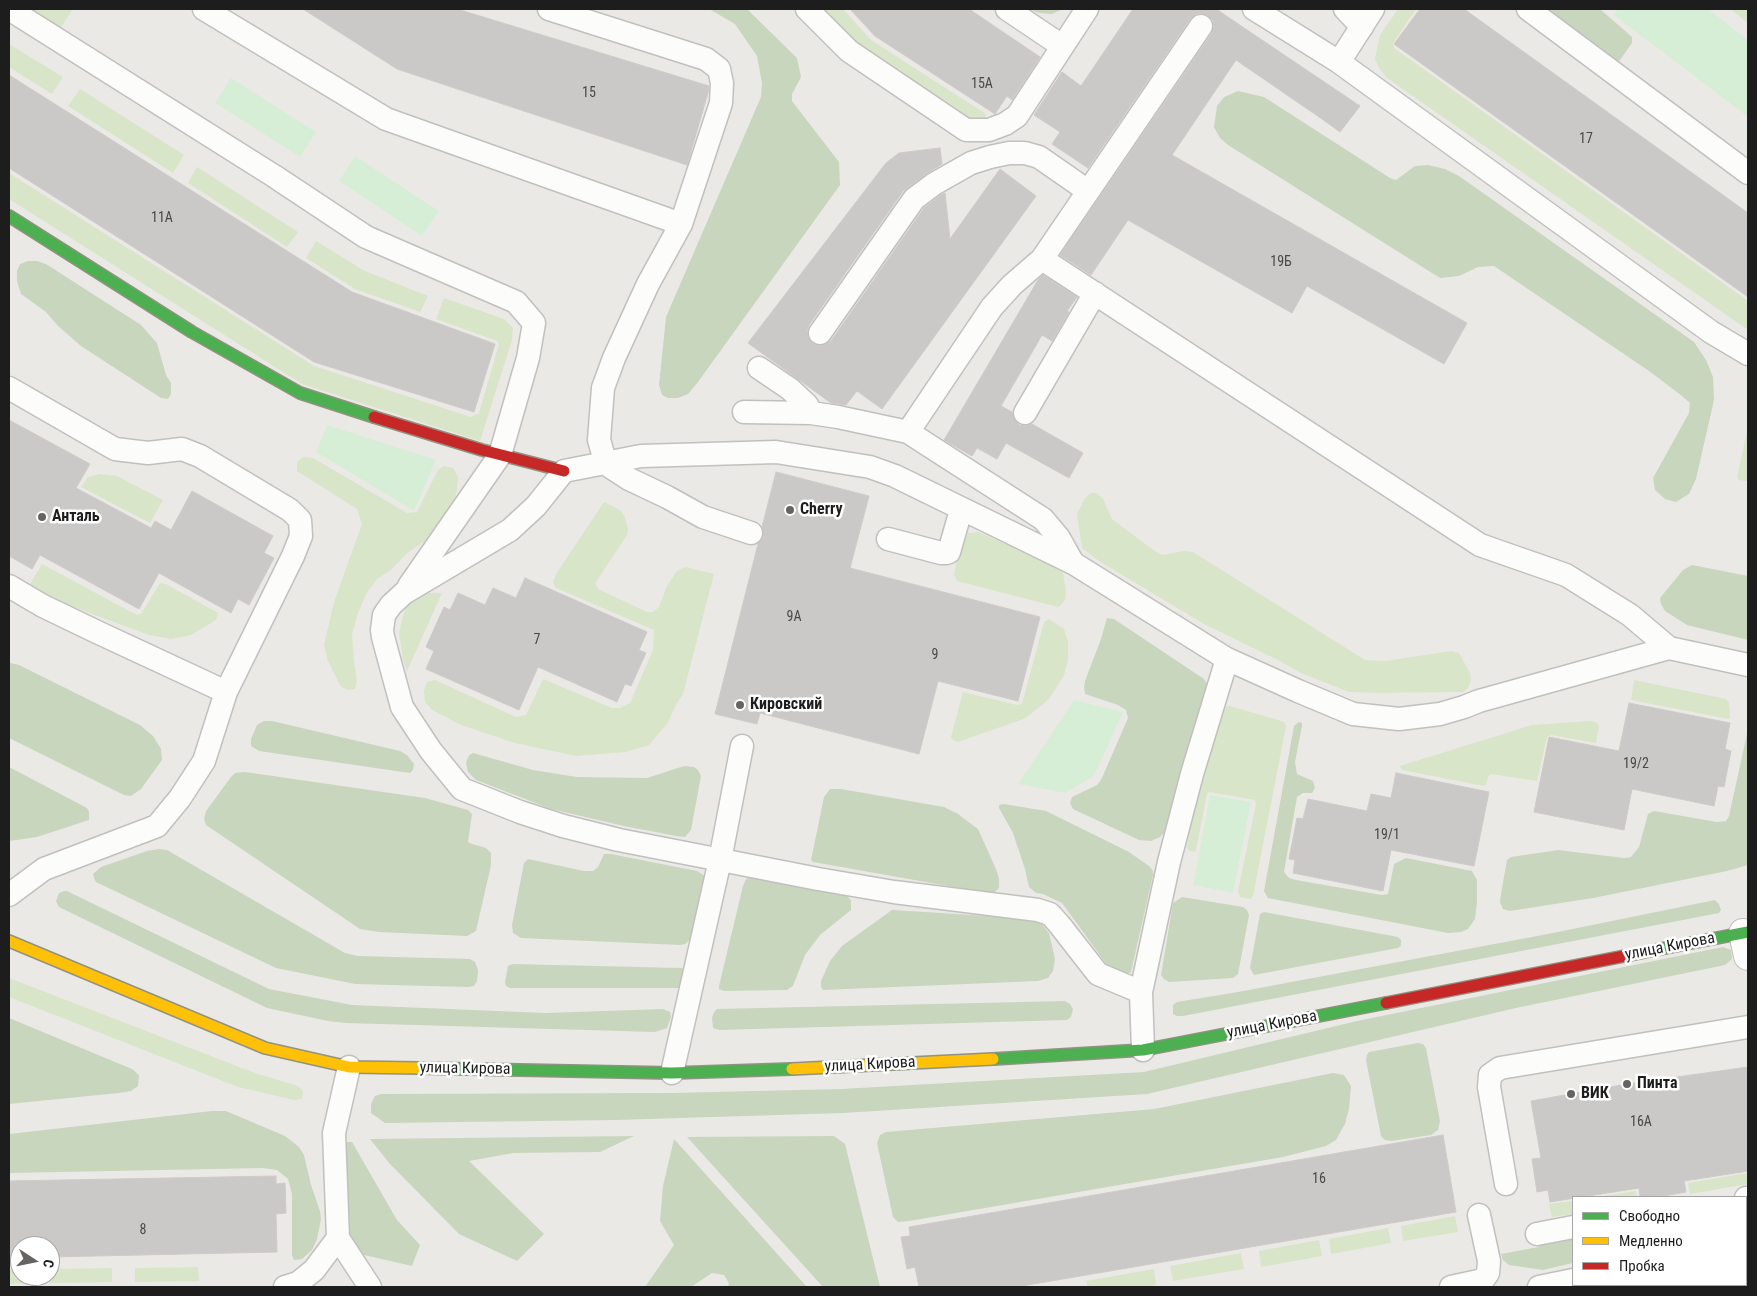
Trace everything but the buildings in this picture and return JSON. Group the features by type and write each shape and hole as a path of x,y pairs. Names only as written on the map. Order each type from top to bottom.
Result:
{"main road":[{"path":"9,216 192,332 300,393 336,406 500,455 564,471"},
{"name":"улица Кирова","path":"9,942 265,1048 349,1067 672,1074 844,1067 1143,1050 1746,940"}],"lane":[{"path":"9,9 274,176 366,237 516,302 534,323 528,358 500,455 404,593"},
{"path":"204,9 386,119 681,224"},
{"path":"549,9 706,59 719,69 722,83 721,103 681,224 648,284 614,358 603,388 599,440 606,464 629,479 703,517 750,533"},
{"path":"807,9 849,51 966,130 989,130 1005,124 1017,116 1086,9"},
{"path":"1007,9 1062,46"},
{"path":"1254,9 1340,62 1712,332 1748,354"},
{"path":"1340,62 1367,18 1345,9"},
{"path":"1528,9 1748,174"},
{"path":"908,432 992,307 1012,285 1042,258 1201,26"},
{"path":"820,333 914,200 934,184 971,163 990,156 1009,153 1039,157 1088,191"},
{"path":"1042,258 1480,545 1566,575 1630,615 1669,648"},
{"path":"1025,412 1095,293"},
{"path":"759,368 790,389 808,405 811,414"},
{"path":"9,388 115,449 148,453 182,449 200,456 290,510 300,520 301,536 294,556 226,692 204,761 180,798 157,826 44,869 9,895"},
{"path":"744,412 811,414 908,432 1043,519 1059,538 1073,563"},
{"path":"1141,992 1098,974 1050,914 1038,910 894,892 619,840 563,826 520,812 462,789 431,751 402,707 382,630 384,615 391,605 404,593 510,530 536,506 564,471 641,456 776,452 878,470 895,476 961,510 1073,563 1228,659 1353,714 1399,719 1440,714 1479,701 1669,648 1748,665"},
{"path":"888,539 946,553 948,552 961,510"},
{"path":"9,586 97,632 226,692"},
{"path":"1143,1050 1141,992 1169,862 1192,774 1228,659"},
{"path":"672,1074 720,860 742,746"},
{"path":"1506,1184 1489,1087 1490,1075 1500,1068 1748,1027"},
{"path":"349,1067 334,1133 338,1238 370,1287"},
{"path":"1463,1286 1482,1280 1488,1273 1489,1261 1478,1215"},
{"path":"1537,1234 1572,1227"},
{"path":"285,1287 298,1283 314,1270 338,1238"},
{"path":"1539,1287 1572,1280"}],"green space":[{"path":"31,9 73,9 61,27"},
{"path":"709,9 747,9 797,58 801,77 792,94 792,101 839,162 840,185 698,382 688,394 678,398 668,398 662,395 659,385 666,317 761,97 762,83 757,56 735,24"},
{"path":"819,9 843,9 871,40 986,114 985,119 978,124 856,48"},
{"path":"1028,9 1063,9 1052,14 1039,13"},
{"path":"1398,9 1416,9 1393,43 1394,48 1748,301 1748,330 1387,78 1375,59 1380,35"},
{"path":"1544,9 1600,9 1632,37 1632,43 1618,63"},
{"path":"1614,9 1708,9 1748,40 1748,117 1614,15 1617,11"},
{"path":"1730,9 1748,9 1748,23"},
{"path":"9,44 63,77 52,94 9,67"},
{"path":"231,78 316,132 300,157 215,103"},
{"path":"80,89 184,155 173,173 68,106"},
{"path":"1238,91 1264,97 1390,178 1396,180 1415,166 1428,165 1445,169 1459,176 1694,342 1706,360 1713,377 1714,400 1696,479 1689,494 1676,502 1665,499 1655,490 1653,478 1689,413 1690,403 1649,371 1494,266 1478,267 1459,276 1440,278 1228,145 1220,138 1214,127 1217,106 1224,97"},
{"path":"355,156 439,211 422,236 339,181"},
{"path":"197,167 298,232 287,247 188,183"},
{"path":"9,173 314,366 471,417 479,413 499,344 497,341 436,319 444,298 504,319 513,328 512,340 480,441 302,384 9,199"},
{"path":"316,241 365,271 428,296 420,312 355,289 306,258"},
{"path":"28,261 46,264 141,325 157,343 166,375 171,383 171,394 168,399 161,398 81,346 58,326 46,312 21,294 17,281 17,271 20,264"},
{"path":"327,425 436,460 414,511 316,452"},
{"path":"1748,427 1748,479 1746,481 1739,480 1737,477"},
{"path":"303,457 313,458 407,513 417,512 438,470 444,466 453,468 458,477 453,506 427,540 407,553 392,569 377,579 366,594 352,634 357,680 355,689 348,690 341,687 328,661 324,645 334,602 362,524 357,509 297,471 297,462"},
{"path":"100,474 117,476 163,500 150,523 81,487 88,477"},
{"path":"1091,493 1097,493 1103,499 1112,519 1152,549 1162,555 1184,551 1193,552 1365,660 1386,661 1451,651 1459,653 1470,673 1471,680 1468,688 1463,692 1349,692 1301,673 1204,624 1099,561 1082,548 1077,514 1085,498"},
{"path":"604,502 620,510 624,515 628,529 627,535 596,582 598,589 647,612 653,612 659,607 667,586 677,571 685,567 714,574 683,694 667,724 649,745 626,752 576,756 515,743 461,725 432,710 425,702 424,691 427,682 435,680 516,717 526,715 543,679 612,708 620,708 630,703 653,650 654,630 556,588 553,582 556,574"},
{"path":"978,532 1058,567 1063,573 1066,591 1065,600 1061,605 1058,607 957,581 954,574 963,536"},
{"path":"42,564 137,615 141,614 160,583 166,584 218,613 216,620 191,635 171,639 149,635 33,592 30,584"},
{"path":"1692,565 1748,576 1748,640 1687,625 1665,611 1660,598 1683,570"},
{"path":"429,593 442,593 407,671 399,633 405,609 415,599"},
{"path":"1107,618 1114,619 1204,679 1207,684 1207,691 1166,831 1160,837 1151,841 1139,840 1073,809 1070,803 1072,797 1097,785 1101,780 1128,718 1126,710 1118,705 1085,694 1085,681"},
{"path":"1049,619 1064,629 1068,642 1068,660 1064,675 1049,699 1026,718 958,742 953,740 951,737 963,692 1017,705 1022,704 1044,622"},
{"path":"10,663 19,665 140,725 153,736 161,749 162,760 141,789 131,796 124,795 9,738"},
{"path":"1634,680 1726,699 1729,703 1730,717 1729,719 1631,700"},
{"path":"1074,700 1123,712 1094,776 1065,793 1018,784"},
{"path":"1230,706 1284,722 1286,726 1253,896 1250,899 1240,897 1238,891 1256,804 1255,800 1209,792 1207,794 1196,850 1195,852 1188,850 1187,847 1200,777 1223,707"},
{"path":"264,721 272,721 400,751 407,755 414,764 413,770 410,773 259,751 251,746 251,739 257,725"},
{"path":"1299,722 1302,723 1302,726 1295,762 1297,774 1313,781 1315,788 1312,793 1303,793 1297,797 1284,872 1289,878 1296,880 1382,895 1388,894 1394,864 1406,858 1472,871 1477,880 1477,902 1475,919 1468,929 1461,932 1448,933 1268,898 1264,891 1294,726"},
{"path":"1596,722 1599,726 1596,743 1551,735 1547,737 1537,781 1491,774 1484,786 1402,770 1400,766 1532,725"},
{"path":"1748,729 1748,865 1593,898 1510,911 1503,909 1500,902 1501,894 1507,860 1511,857 1558,850 1624,858 1631,857 1639,847 1648,814 1654,811 1717,822 1726,821 1729,816"},
{"path":"473,753 533,770 577,777 647,778 684,766 694,767 701,776 691,830 685,837 676,836 551,809 476,780 468,772 466,763 469,755"},
{"path":"9,767 87,808 89,820 37,837 9,841"},
{"path":"245,772 425,798 468,810 472,814 468,842 486,848 491,853 491,865 476,931 467,936 379,932 360,929 206,825 204,819 206,811 231,777 235,773"},
{"path":"830,789 841,789 944,807 958,814 978,829 996,869 999,888 993,894 813,862 811,860 824,797"},
{"path":"1210,795 1251,802 1233,893 1193,885"},
{"path":"1004,804 1046,811 1129,852 1153,871 1131,972 1123,975 1107,965 1062,903 1043,894 1036,893 1029,887 1013,833 999,808 999,805"},
{"path":"167,850 345,953 358,956 470,959 475,962 478,970 477,981 474,986 468,987 355,984 276,968 96,882 94,878 93,874 101,867 147,851"},
{"path":"604,854 697,871 705,876 693,937 685,944 680,945 521,938 513,933 512,925 524,863 528,859 584,871 593,871 598,867"},
{"path":"750,877 844,893 851,900 851,910 820,935 805,955 793,986 787,990 724,991 719,989 743,886 746,879"},
{"path":"64,891 269,989 352,1005 545,1013 663,1009 670,1012 671,1017 667,1028 655,1032 328,1021 267,1008 59,907 56,901 59,893"},
{"path":"1182,897 1243,907 1247,910 1249,915 1238,974 1233,978 1169,982 1161,975 1173,903"},
{"path":"1715,900 1721,910 1719,913 1183,1016 1173,1014 1173,1005 1177,1002 1553,933"},
{"path":"892,910 989,916 1015,915 1034,920 1041,923 1049,933 1055,959 1053,971 1048,978 1038,981 823,990 821,981 830,961 842,946"},
{"path":"1264,912 1398,937 1401,940 1401,946 1254,975 1250,968 1260,914"},
{"path":"1723,947 1731,950 1732,959 1725,965 1516,1008 1147,1094 843,1113 616,1120 385,1123 371,1113 371,1104 375,1096 381,1094 670,1093 841,1089 1144,1072 1357,1021"},
{"path":"513,964 684,969 682,987 679,988 510,988 506,986 505,982 508,966"},
{"path":"9,978 255,1073 298,1086 303,1091 302,1099 294,1100 238,1087 9,997"},
{"path":"1065,1001 1073,1009 1071,1017 1067,1020 719,1030 713,1028 712,1018 717,1009"},
{"path":"9,1018 132,1069 139,1075 138,1086 131,1091 119,1093 9,1104"},
{"path":"1418,1043 1423,1044 1426,1048 1440,1121 1438,1130 1431,1135 1391,1141 1385,1140 1381,1136 1366,1060 1367,1055 1369,1052"},
{"path":"1333,1073 1344,1075 1351,1086 1349,1109 1345,1124 1336,1140 1326,1146 1283,1157 909,1221 898,1222 893,1217 877,1143 880,1135 886,1132 1154,1109"},
{"path":"226,1111 285,1136 299,1147 304,1155 321,1219 317,1239 312,1250 302,1259 294,1260 292,1255 292,1194 288,1179 277,1170 263,1168 9,1173 9,1134"},
{"path":"634,1136 600,1152 513,1153 469,1161 544,1234 517,1261 459,1234 390,1164 370,1139"},
{"path":"834,1136 845,1144 880,1287 823,1287 687,1137"},
{"path":"674,1139 807,1287 728,1287 729,1283 724,1275 712,1273 691,1287 645,1287 674,1245 660,1221 663,1186"},
{"path":"341,1142 352,1142 397,1220 420,1245 412,1266 351,1252 342,1215"},
{"path":"1748,1173 1748,1184 1690,1194 1688,1183"},
{"path":"1636,1191 1637,1196 1604,1196"},
{"path":"1572,1201 1572,1214 1552,1217 1549,1204"},
{"path":"1455,1216 1458,1232 1403,1241 1401,1226"},
{"path":"1388,1228 1391,1243 1331,1254 1329,1239"},
{"path":"1572,1233 1572,1263 1543,1270 1509,1265 1503,1260 1501,1254 1539,1247 1537,1239"},
{"path":"1319,1240 1322,1256 1261,1267 1259,1251"},
{"path":"1241,1253 1244,1269 1173,1281 1170,1266"},
{"path":"198,1267 199,1281 135,1282 135,1268"},
{"path":"112,1268 112,1282 60,1283 60,1269"},
{"path":"1154,1269 1156,1285 1143,1287 1088,1287 1086,1281"},
{"path":"1626,1286 1676,1286 1671,1287"}],"traffic: fast":[{"path":"9,216 192,332 300,393 374,417"},
{"path":"1655,950 1748,932"},
{"path":"993,1059 1143,1050 1386,1003"},
{"path":"418,1068 672,1073 792,1069"}],"traffic: slow":[{"path":"9,941 265,1048 349,1067 418,1068"},
{"path":"792,1069 993,1059"}],"traffic: jam":[{"path":"374,417 482,450 564,471"},
{"path":"1386,1003 1655,950"}],"place":[{"name":"Cherry","path":"790,510"},
{"name":"Анталь","path":"42,517"},
{"name":"Кировский","path":"740,705"},
{"name":"Пинта","path":"1627,1084"},
{"name":"ВИК","path":"1571,1094"}]}
